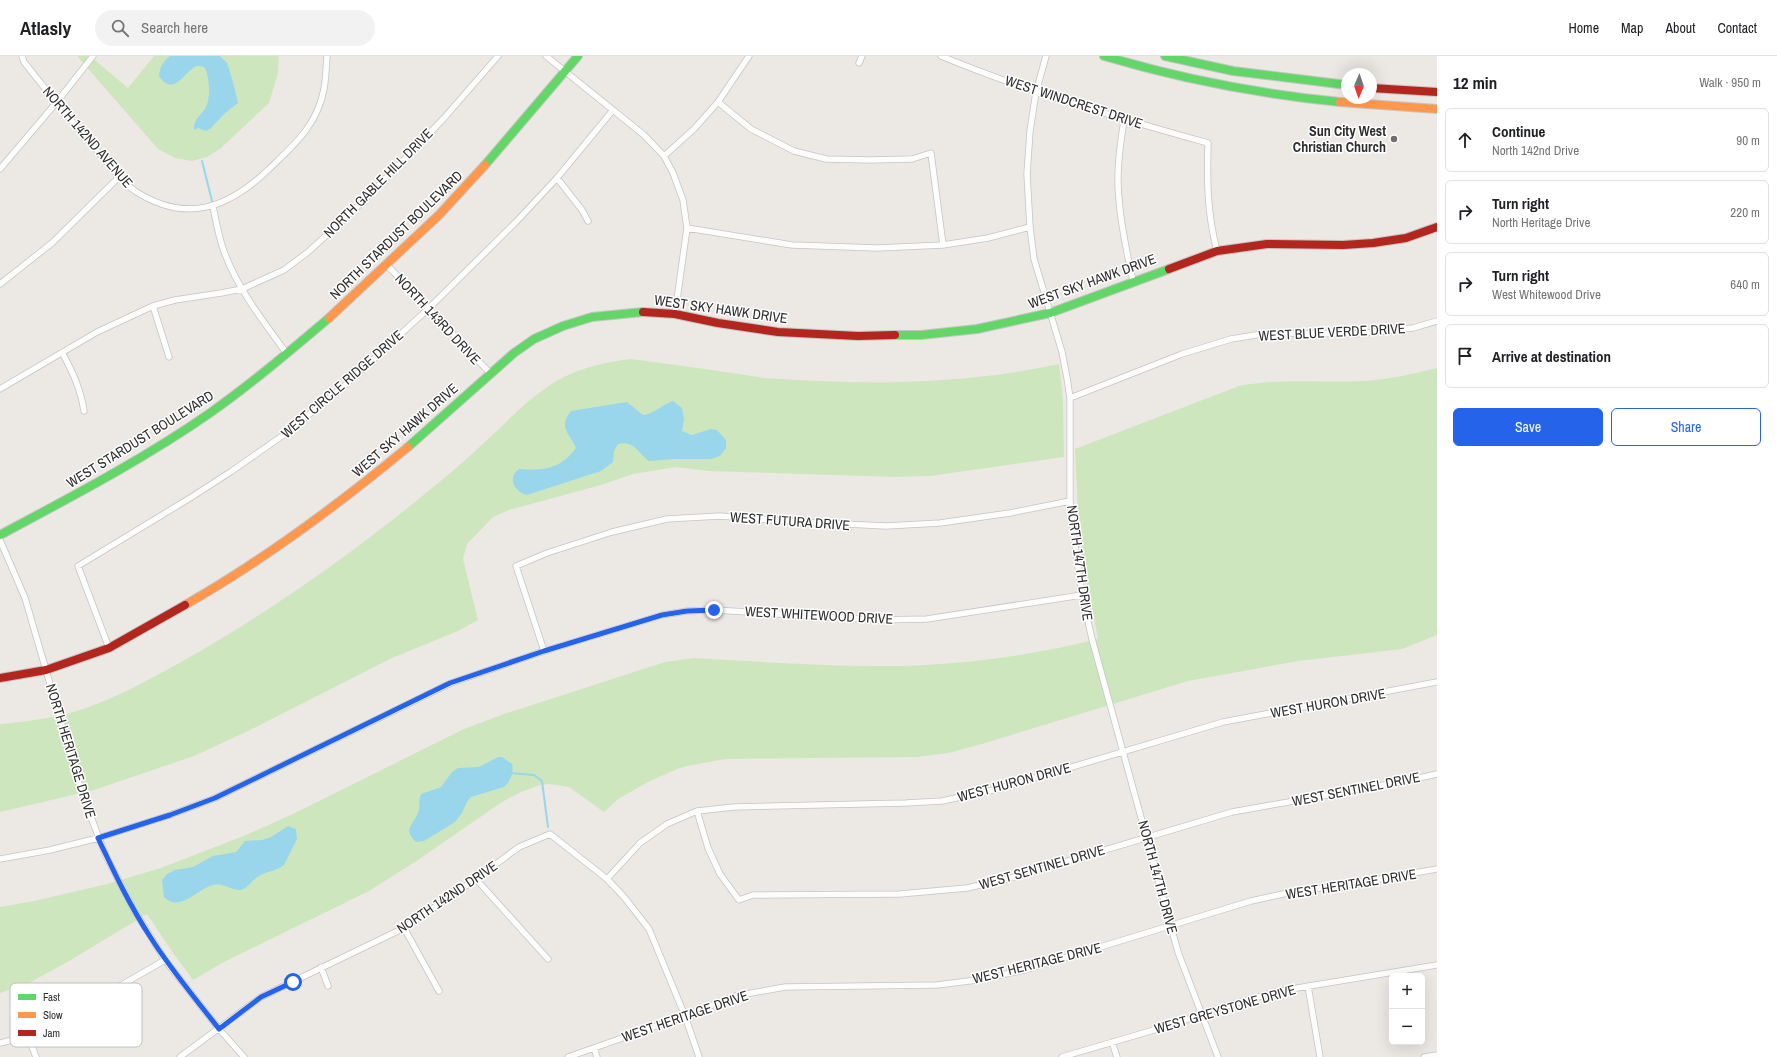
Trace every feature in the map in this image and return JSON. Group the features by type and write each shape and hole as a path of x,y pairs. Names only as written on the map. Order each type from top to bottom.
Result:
{"street":[{"name":"NORTH 142ND AVENUE","path":"22,56 24,62 56,103 119,177 135,190 157,202 188,209 213,206 244,191 290,149 312,123 320,106 324,88 327,56"},
{"path":"0,169 56,103 93,56"},
{"name":"NORTH GABLE HILL DRIVE","path":"0,389 63,354 96,332 153,306 175,300 221,294 242,289 284,270 308,252 354,210 402,162 445,117 498,56"},
{"path":"546,56 644,135 664,156 673,173 683,200 687,228 675,314"},
{"name":"NORTH STARDUST BOULEVARD","path":"287,354 444,209 496,154 578,56"},
{"path":"664,156 694,129 718,102 749,56"},
{"path":"859,63 862,56"},
{"name":"WEST WINDCREST DRIVE","path":"941,56 1036,92 1124,120 1208,143 1207,194 1210,225 1217,250"},
{"name":"NORTH 147TH DRIVE","path":"1046,56 1036,92 1026,174 1034,259 1062,352 1070,398 1070,501 1082,595 1092,639 1178,952 1218,1057"},
{"path":"1104,56 1176,76 1268,94 1333,102 1437,109"},
{"path":"1165,56 1248,74 1341,85"},
{"path":"1377,88 1437,92"},
{"path":"718,102 751,128 794,151 826,159 912,159 931,153 943,245"},
{"name":"WEST CIRCLE RIDGE DRIVE","path":"109,648 78,566 190,498 282,436 342,388 428,309 557,178 613,110"},
{"path":"1124,120 1119,155 1118,199 1125,244 1133,281"},
{"path":"0,284 52,243 119,177"},
{"path":"557,178 582,210 588,221"},
{"path":"213,206 225,254 242,289 287,354"},
{"path":"687,228 792,245 877,248 943,245 988,238 1030,227"},
{"name":"WEST SKY HAWK DRIVE","path":"0,678 46,670 109,648 182,608 280,545 380,470 430,428 514,353 534,340 563,326 592,317 621,313 646,312 675,314 718,323 778,332 858,336 921,335 978,329 1050,313 1217,250 1267,244 1343,245 1373,243 1406,238 1437,227"},
{"name":"NORTH 143RD DRIVE","path":"386,264 490,373"},
{"path":"153,306 169,357"},
{"name":"WEST BLUE VERDE DRIVE","path":"1070,398 1182,354 1231,339 1268,333 1355,334 1413,328 1437,321"},
{"path":"63,354 82,396 84,411"},
{"name":"WEST STARDUST BOULEVARD","path":"0,535 110,477 210,413 287,354"},
{"name":"WEST FUTURA DRIVE","path":"544,651 516,566 547,553 612,532 667,519 720,516 886,526 940,523 1070,501"},
{"name":"NORTH HERITAGE DRIVE","path":"0,540 25,598 82,794 98,838 134,910 165,960 219,1029"},
{"name":"WEST WHITEWOOD DRIVE","path":"0,858 50,850 98,838 170,815 215,798 450,683 544,651 662,615 687,611 714,610 875,620 927,619 1082,595"},
{"name":"WEST HURON DRIVE","path":"607,879 640,843 667,824 697,811 734,807 942,801 998,789 1223,722 1437,682"},
{"name":"WEST SENTINEL DRIVE","path":"697,811 708,848 720,874 739,900 753,895 900,894 967,888 1011,878 1232,812 1406,781 1437,774"},
{"name":"NORTH 142ND DRIVE","path":"180,1057 261,997 404,928 476,879 519,847 550,834 607,879"},
{"name":"WEST HERITAGE DRIVE","path":"568,1057 684,1016 735,996 785,987 937,985 978,980 1025,970 1251,901 1437,869"},
{"path":"476,879 548,959"},
{"path":"607,879 624,897 649,929 699,1057"},
{"path":"404,928 439,991"},
{"path":"126,983 165,960"},
{"name":"WEST GREYSTONE DRIVE","path":"1062,1057 1181,1022 1202,1013 1279,992 1437,965"},
{"path":"321,967 328,986"},
{"path":"1308,986 1320,1057"},
{"path":"219,1029 244,1057"},
{"path":"0,1043 10,1040"},
{"path":"1112,1042 1117,1057"},
{"path":"32,1047 36,1057"},
{"path":"594,1048 597,1057"},
{"path":"1426,1057 1437,1055"}],"green space":[{"path":"77,56 90,56 128,88 154,56 279,56 278,73 269,103 221,148 207,157 192,161 175,158 158,149"},
{"path":"630,359 765,378 839,382 912,382 949,380 1023,371 1059,364 1063,400 1064,457 930,476 896,477 709,471 676,467 633,474 601,485 509,510 493,517 467,544 463,559 478,620 458,631 392,658 248,731 194,756 94,790 0,812 0,724 44,719 70,713 127,691 181,662 245,624 338,561 448,475 522,407 551,384 570,374 587,368 604,363"},
{"path":"1437,368 1437,635 1402,649 1298,661 1188,681 948,753 917,757 725,759 687,766 648,782 618,799 604,812 569,787 549,784 540,785 521,792 502,802 415,862 369,891 224,962 193,980 147,914 29,983 10,983 10,990 0,993 0,907 34,901 107,884 161,868 246,835 293,814 464,729 504,714 665,662 694,658 828,665 929,665 1015,656 1098,639 1082,554 1078,513 1075,449 1239,386 1285,381 1371,380 1400,376"}],"water":[{"path":"170,56 220,56 227,63 238,103 206,131 198,128 194,130 194,127 197,118 207,105 209,81 206,71 204,67 197,66 180,81 170,85 164,82 159,76 162,64"},
{"path":"673,401 682,408 684,419 682,431 692,435 711,429 717,430 726,440 726,448 720,456 711,459 649,461 635,448 623,443 618,444 614,451 613,462 601,471 527,495 516,488 513,476 519,469 536,470 551,467 564,460 576,448 565,426 567,417 571,411 627,402 643,415 651,413"},
{"path":"498,757 502,757 512,764 513,770 506,785 504,787 471,797 455,822 424,841 416,842 409,830 419,810 421,794 441,787 452,772 458,768 479,767"},
{"path":"288,826 296,829 297,839 284,865 278,869 259,876 245,888 236,890 216,884 207,887 182,901 170,901 164,897 162,880 167,874 175,870 193,867 213,856 236,852 245,841 262,840 271,837"}],"waterway":[{"path":"202,161 213,205"},
{"path":"510,773 534,775 542,781 548,827"}],"traffic: fast":[{"path":"485,165 578,56"},
{"path":"1104,56 1162,72 1220,85 1280,95 1340,102"},
{"path":"1165,56 1233,71 1341,84"},
{"path":"895,335 921,335 977,329 1050,313 1169,269"},
{"path":"408,447 514,353 534,339 563,326 592,317 643,312"},
{"path":"0,535 107,477 185,430 240,391 329,318"}],"traffic: slow":[{"path":"1340,102 1437,109"},
{"path":"329,318 439,215 485,165"},
{"path":"185,605 272,551 328,511 408,447"}],"traffic: jam":[{"path":"1377,88 1437,92"},
{"path":"1169,269 1217,251 1267,244 1343,245 1373,243 1406,238 1437,227"},
{"path":"643,312 675,314 718,323 778,332 858,336 895,335"},
{"path":"0,678 46,670 109,648 185,605"}],"place":[{"name":"Sun City West Christian Church","path":"1394,139"}],"route":[{"path":"293,982 261,997 219,1029 175,973 151,939 118,882 98,838 170,815 215,798 450,683 544,651 662,615 687,611 714,610"}]}
